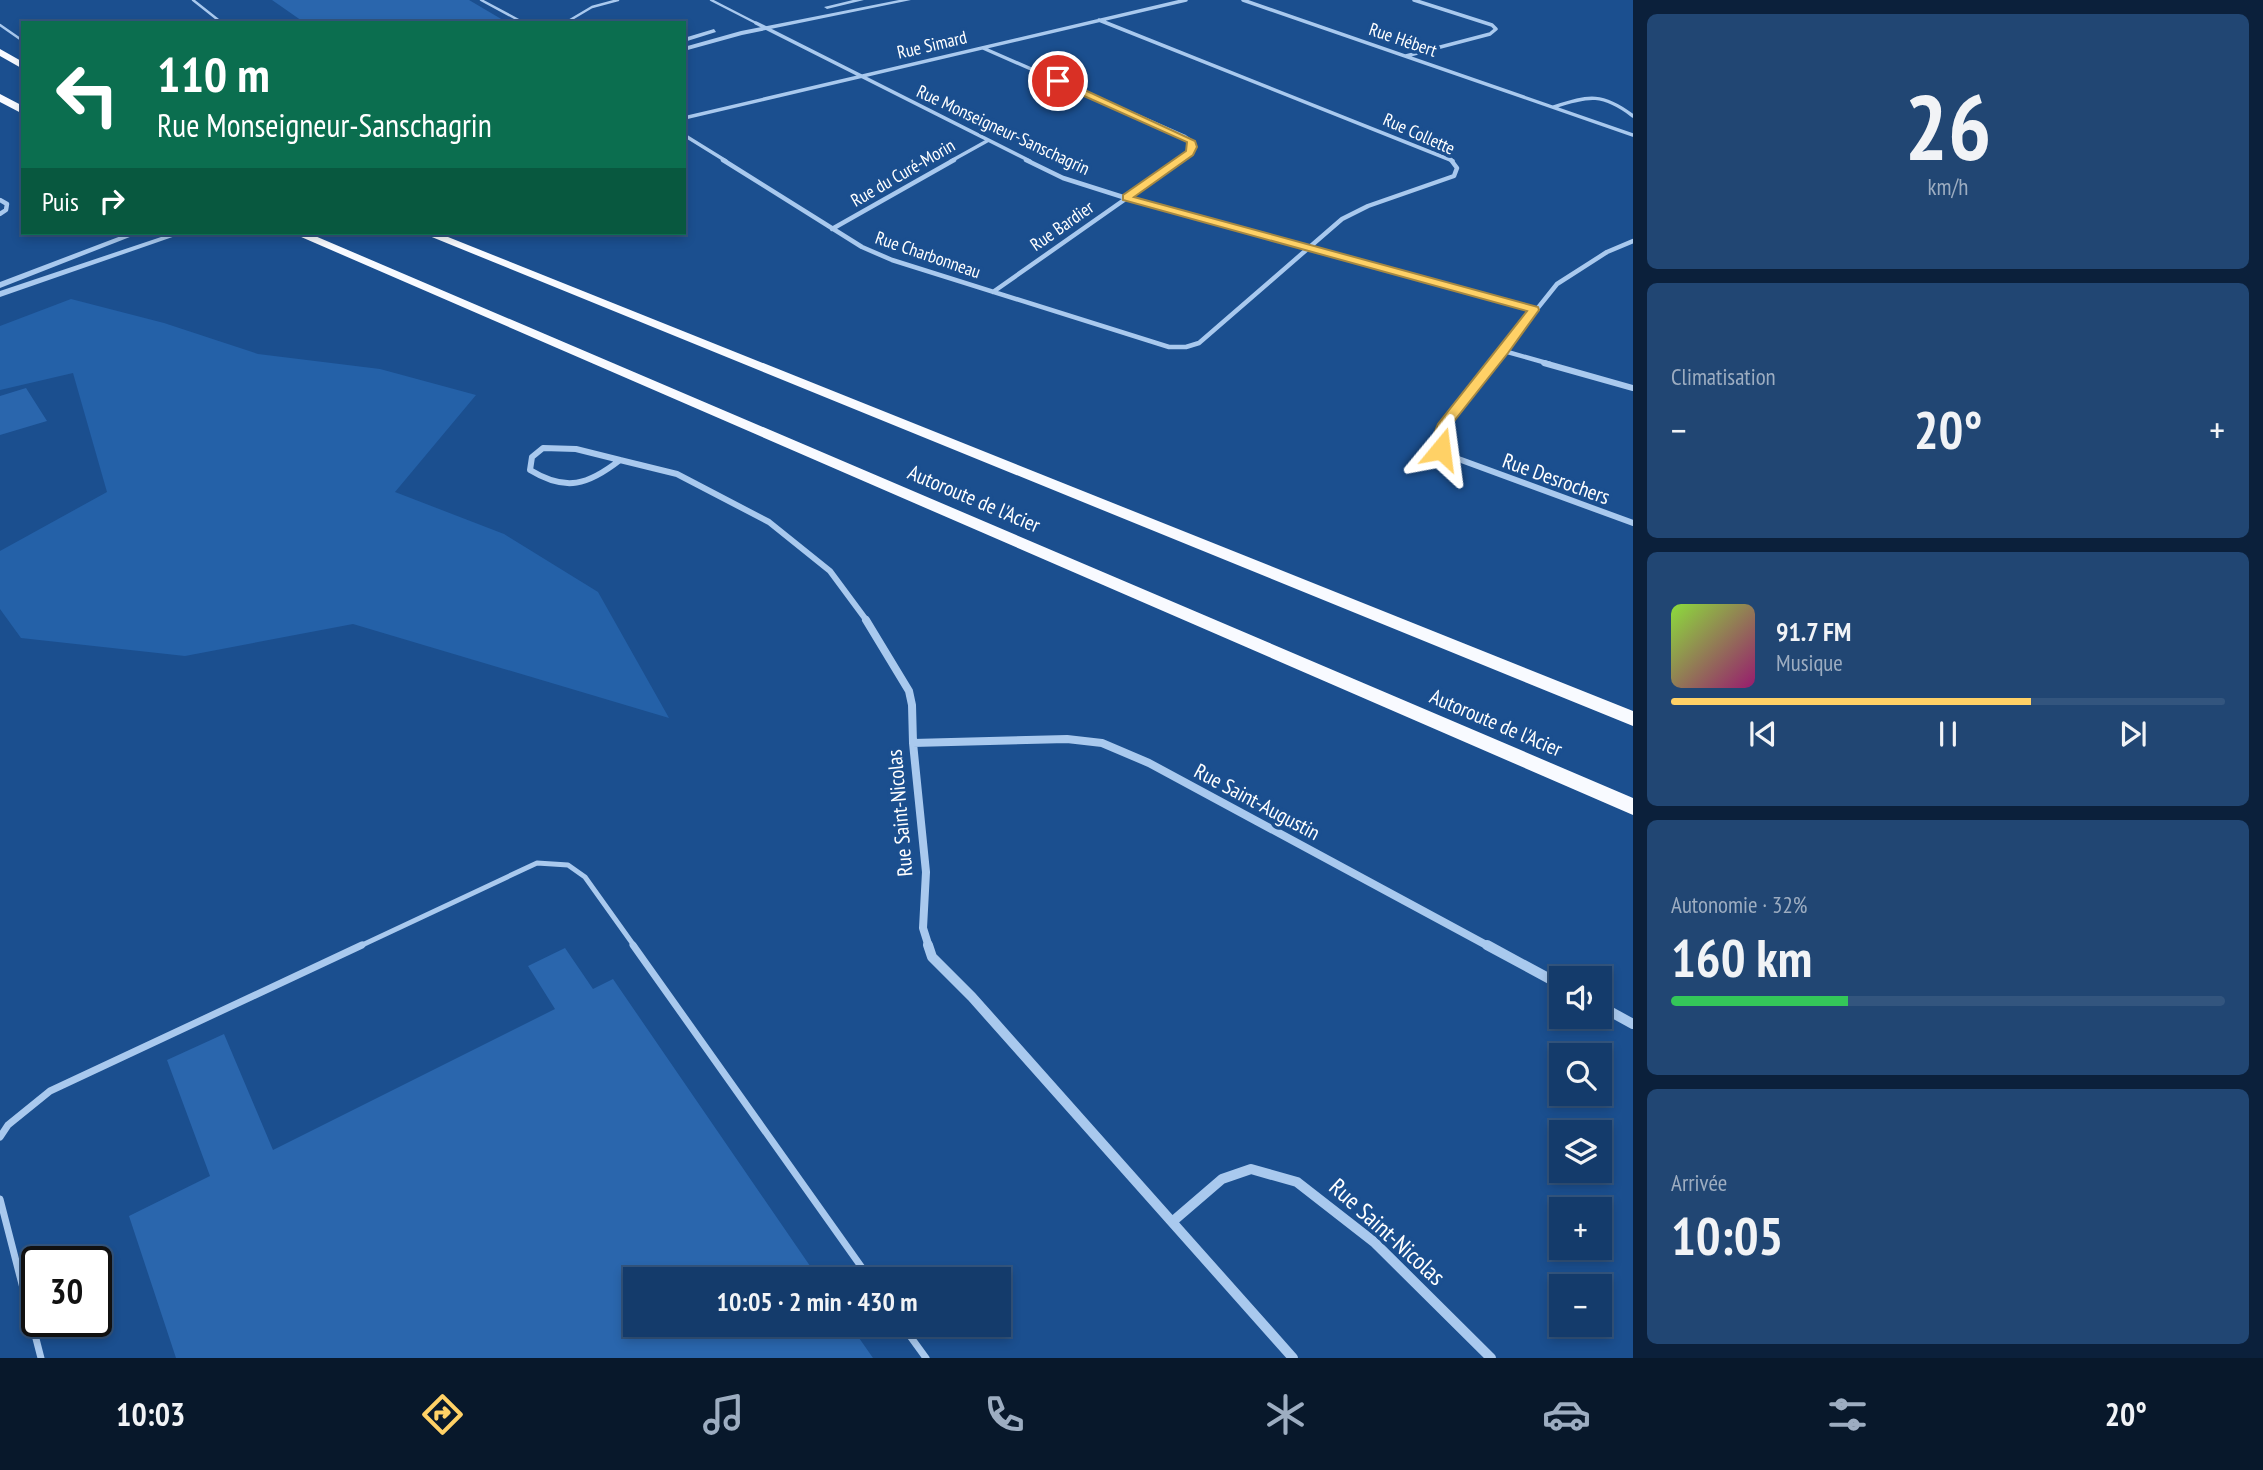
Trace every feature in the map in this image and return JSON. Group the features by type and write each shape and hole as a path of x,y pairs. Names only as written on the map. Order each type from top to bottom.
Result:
{"highway":[{"path":"0,52 21,65"},
{"path":"0,97 21,110"},
{"name":"Autoroute de l'Acier","path":"303,235 1633,807"},
{"name":"Autoroute de l'Acier","path":"433,235 1633,719"}],"street":[{"path":"686,40 861,0"},
{"path":"686,48 767,28 908,0"},
{"name":"Rue Simard","path":"686,118 1185,0"},
{"name":"Rue Hébert","path":"1243,0 1633,135"},
{"path":"1406,56 1490,34 1496,29 1492,25 1415,0"},
{"name":"Rue Collette","path":"1099,20 1436,153 1452,160 1457,168 1454,176 1368,206 1342,219 1199,343 1186,347"},
{"name":"Rue Monseigneur-Sanschagrin","path":"756,23 1063,178 1126,198 1534,310"},
{"name":"Rue Bardier","path":"983,48 1191,141 1193,147 1190,153 993,292"},
{"path":"1554,107 1592,96 1615,102 1633,116"},
{"name":"Rue Charbonneau","path":"686,136 832,229 862,247 892,260 1148,342 1186,347"},
{"name":"Rue du Curé-Morin","path":"832,229 987,141"},
{"path":"0,200 7,204 6,210 0,214"},
{"path":"0,285 131,235"},
{"path":"0,294 174,235"},
{"path":"1633,241 1607,252 1557,284 1504,351 1633,387"},
{"name":"Rue Desrochers","path":"1504,351 1445,424 1439,438 1441,449 1453,457 1633,523"},
{"name":"Rue Saint-Nicolas","path":"621,459 591,481 574,485 556,484 542,479 530,470 531,457 544,447 576,449 621,459 677,474 769,522 830,571 876,634 909,691 926,872 923,928 932,957 972,997 1293,1358"},
{"name":"Rue Saint-Augustin","path":"913,743 1067,739 1102,743 1149,763 1549,979"},
{"path":"1612,1013 1633,1024"},
{"name":"Rue Saint-Nicolas","path":"1172,1222 1222,1179 1251,1169 1297,1182 1374,1242 1491,1358"}],"lane":[{"path":"192,0 219,21"},
{"path":"481,0 520,21"},
{"path":"568,21 592,7 618,0"},
{"path":"711,0 756,23"},
{"path":"0,25 21,40"},
{"path":"0,1137 8,1125 50,1091 537,863 568,865 585,877 861,1267"},
{"path":"0,1199 41,1358"},
{"path":"911,1337 926,1358"}],"shaded area":[{"path":"71,299 164,323 258,354 380,369 476,395 395,492 504,534 598,592 669,718 353,624 185,656 21,638 0,609 0,551 107,492 73,373 0,390 0,326"}],"building":[{"path":"272,0 469,0 505,21 302,21"},
{"path":"26,388 47,421 0,435 0,396"},
{"path":"565,948 593,989 613,979 811,1267 623,1267 623,1337 858,1337 873,1358 176,1358 129,1216 210,1176 167,1060 224,1034 273,1150 555,1009 528,966"}],"route":[{"path":"1058,81 1191,141 1193,147 1190,153 1126,198 1534,310 1445,424 1439,438 1441,449"}]}
